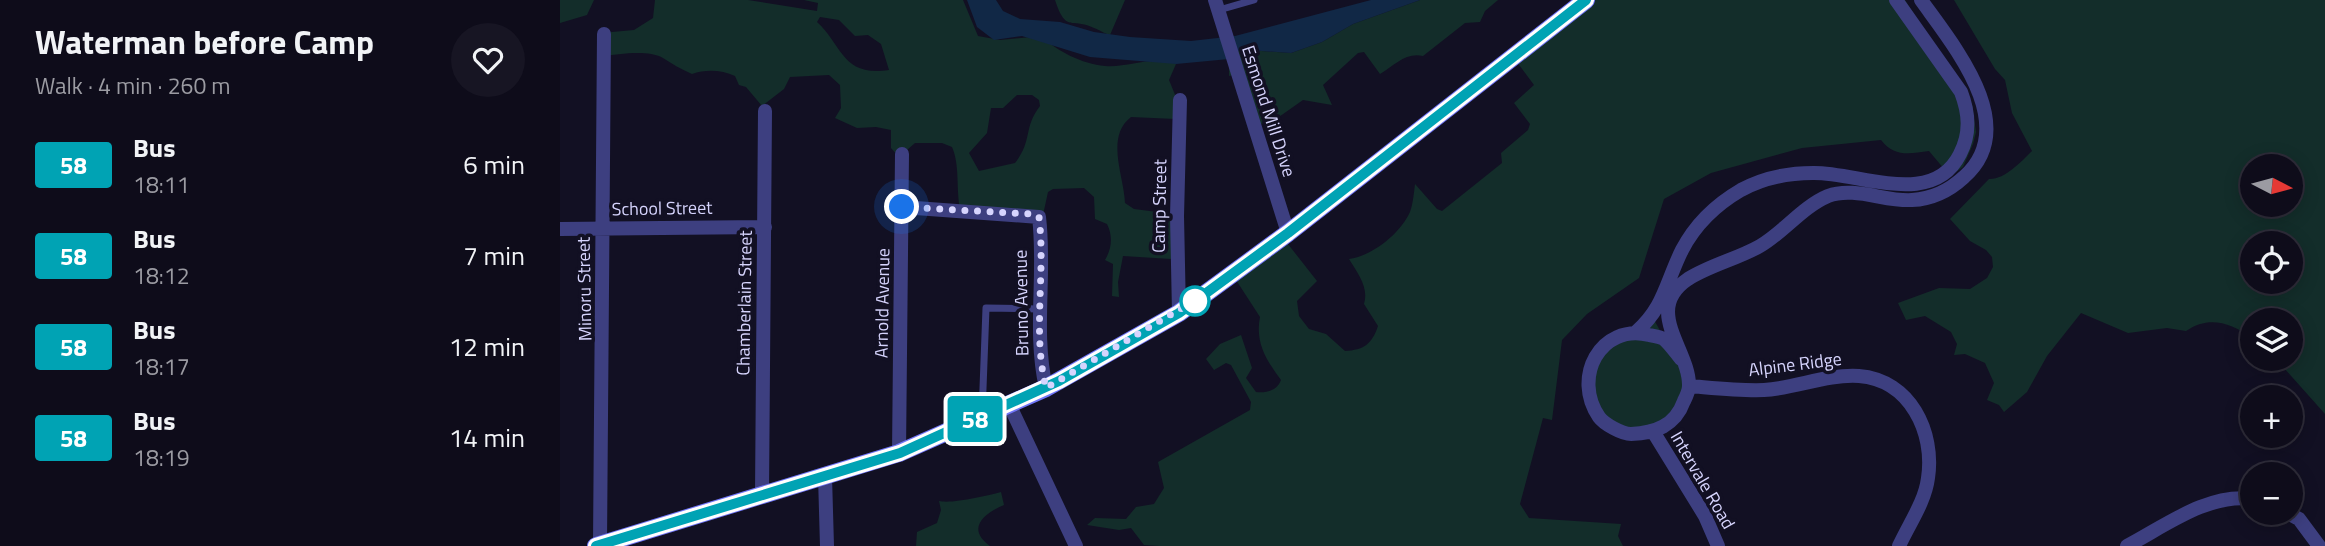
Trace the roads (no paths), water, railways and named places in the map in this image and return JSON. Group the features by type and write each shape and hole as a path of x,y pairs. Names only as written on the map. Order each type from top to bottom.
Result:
{"main road":[{"path":"598,545 900,453 1046,388 1179,313 1288,233 1586,0"}],"street":[{"path":"1898,1 1961,92 1968,115 1965,142 1951,167 1925,182 1898,184 1823,173 1784,175 1742,189 1721,203 1702,222 1684,248 1661,305 1653,317 1636,332 1608,341 1590,364 1587,393 1600,419 1625,434 1654,433 1679,415 1689,386 1669,327 1668,313 1674,293 1686,280 1762,245 1804,211 1829,196 1860,195 1894,201 1936,195 1968,173 1984,145 1987,127 1981,96 1961,58 1921,0"},
{"name":"Esmond Mill Drive","path":"1216,5 1288,233"},
{"name":"Minoru Street","path":"598,545 604,34"},
{"name":"Camp Street","path":"1179,313 1177,216 1180,100"},
{"name":"Chamberlain Street","path":"762,495 765,111"},
{"name":"Arnold Avenue","path":"900,453 902,154"},
{"path":"1860,178 1860,195"},
{"name":"Bruno Avenue","path":"902,207 1031,214 1039,217 1041,368 1046,388"},
{"name":"School Street","path":"560,229 765,227"},
{"path":"1636,332 1663,338 1681,359"},
{"name":"Alpine Ridge","path":"1689,386 1765,390 1828,377 1862,376 1888,386 1914,404 1930,447 1928,480 1899,546"},
{"path":"1009,404 1076,546"},
{"name":"Intervale Road","path":"1654,433 1705,516 1718,546"},
{"path":"825,476 827,546"},
{"path":"2127,546 2213,501 2240,497"},
{"path":"2303,525 2319,546"}],"lane":[{"path":"1216,5 1254,0"},
{"path":"982,415 986,308 1039,309"}],"water":[{"path":"967,0 996,0 1003,11 1020,19 1060,22 1094,32 1130,37 1191,41 1235,36 1371,0 1420,0 1353,24 1322,42 1291,53 1248,50 1229,52 1229,59 1176,64 1090,57 1022,36 994,40 977,27"}]}
